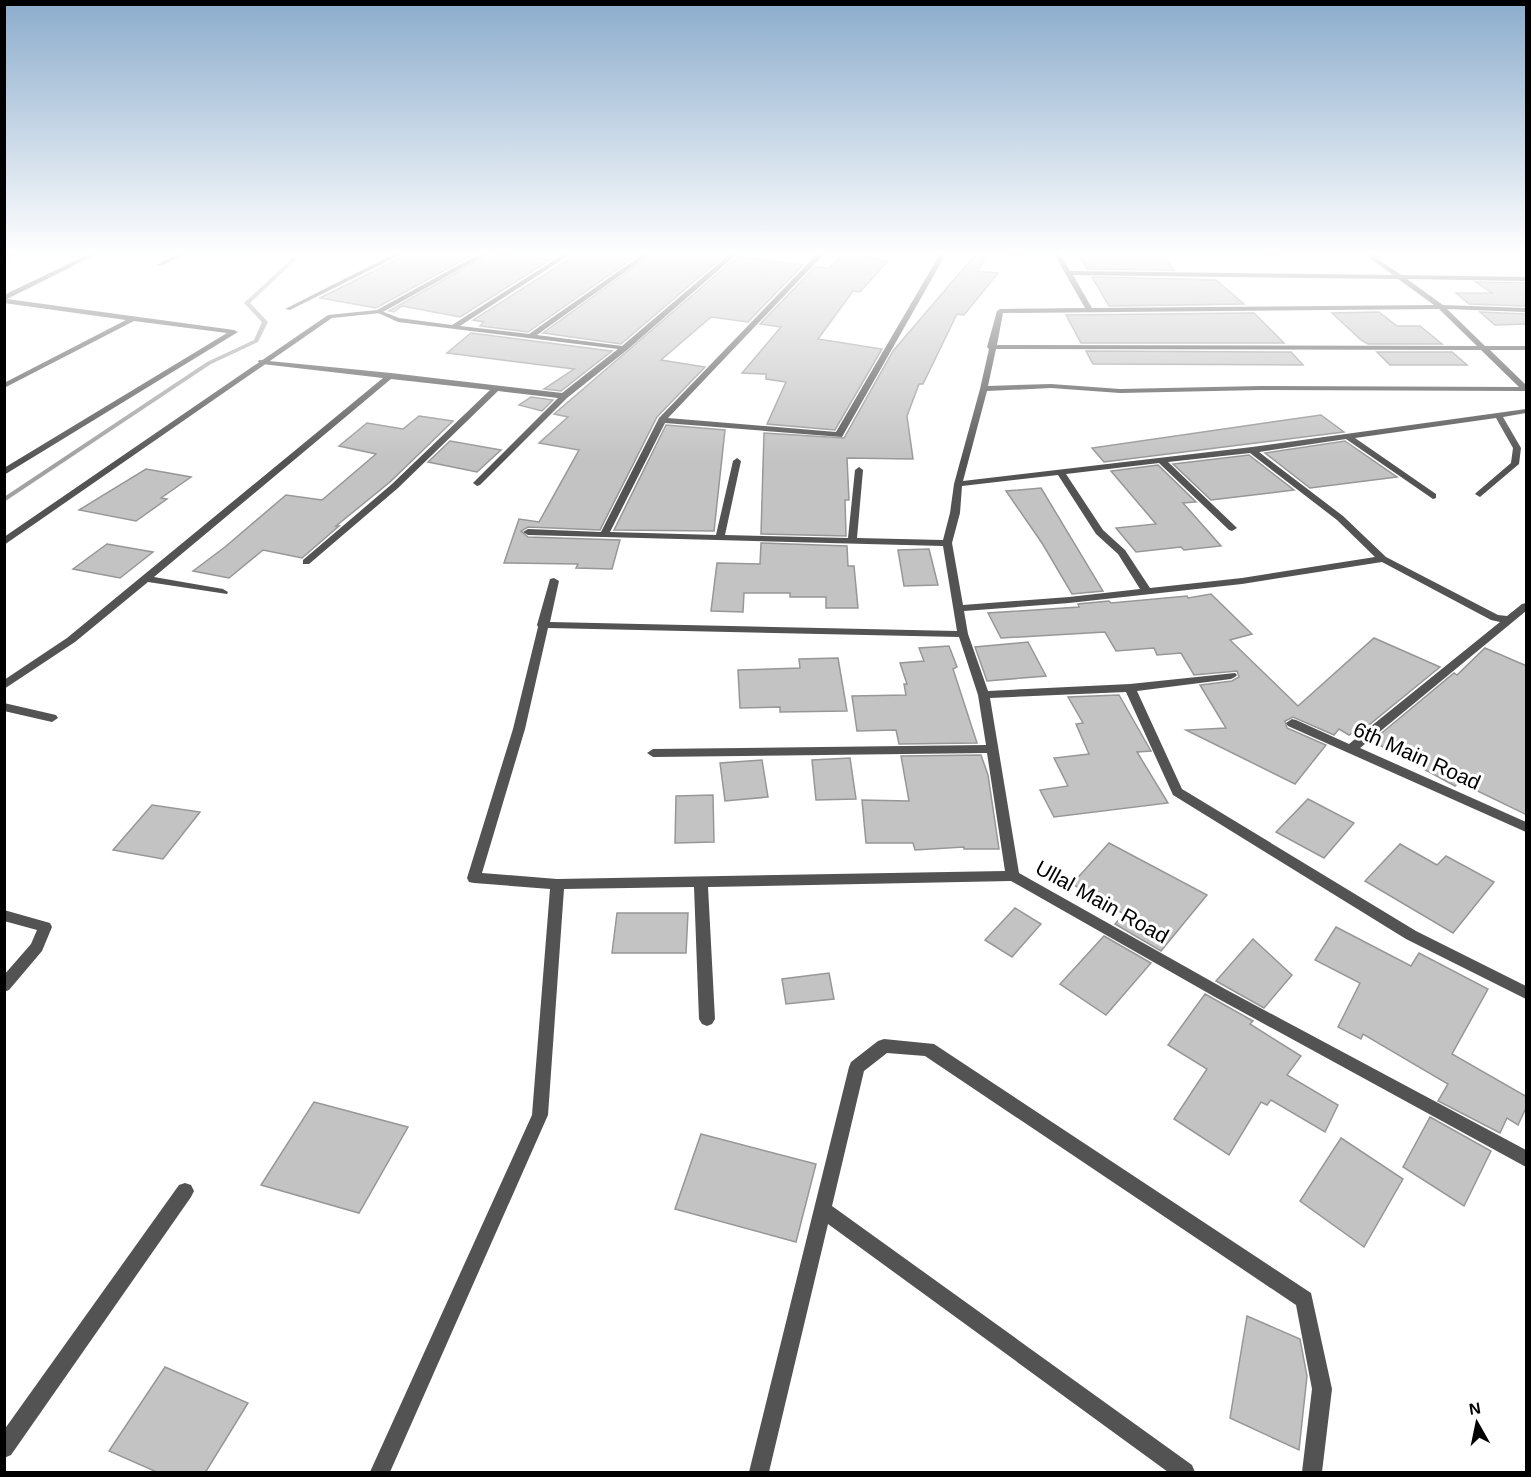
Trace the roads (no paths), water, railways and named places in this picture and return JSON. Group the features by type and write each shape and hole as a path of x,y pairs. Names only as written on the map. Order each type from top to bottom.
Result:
{"street":[{"path":"4,386 125,323"},
{"path":"4,472 234,332 169,323"},
{"path":"4,542 320,323"},
{"path":"421,323 624,348"},
{"path":"453,327 459,323"},
{"path":"531,336 549,323"},
{"path":"477,483 564,396 653,323"},
{"path":"604,535 662,420 755,323"},
{"path":"662,420 839,435 903,323"},
{"name":"Ullal Main Road","path":"997,323 984,389 958,484 955,513 947,543 963,634 984,695 1012,876 1220,993 1527,1159"},
{"path":"1457,323 1525,389"},
{"path":"991,347 1527,348"},
{"path":"262,362 564,396"},
{"path":"4,686 71,640 391,375"},
{"path":"984,389 1051,386 1120,391 1260,388 1525,389"},
{"path":"306,562 395,486 498,387"},
{"path":"958,484 1252,450 1527,411"},
{"path":"1480,494 1515,464 1517,448 1498,415"},
{"path":"1347,436 1433,496"},
{"path":"1252,450 1340,518 1383,559 1495,618 1509,620"},
{"path":"1160,460 1232,528"},
{"path":"720,538 737,461"},
{"path":"852,541 859,470"},
{"path":"1060,472 1099,532 1122,552 1147,592"},
{"path":"528,532 947,543"},
{"path":"959,608 1147,592 1242,581 1383,559"},
{"path":"145,578 223,592"},
{"path":"554,581 519,729 474,878 556,884 1012,876"},
{"path":"1352,748 1527,606"},
{"path":"542,625 963,634"},
{"path":"984,695 1130,688 1231,675"},
{"path":"1130,688 1177,792 1411,934 1527,993"},
{"path":"4,707 52,718"},
{"name":"6th Main Road","path":"1292,723 1527,827"},
{"path":"653,753 993,749"},
{"path":"701,882 707,1018"},
{"path":"380,1473 540,1115 556,884"},
{"path":"4,915 45,927 37,947 4,986"},
{"path":"759,1473 857,1067 884,1046 928,1049 1304,1300 1322,1389 1312,1473"},
{"path":"4,1448 186,1191"},
{"path":"822,1210 1185,1473"}],"waterway":[{"path":"4,500 209,363 256,341 265,323"}]}
